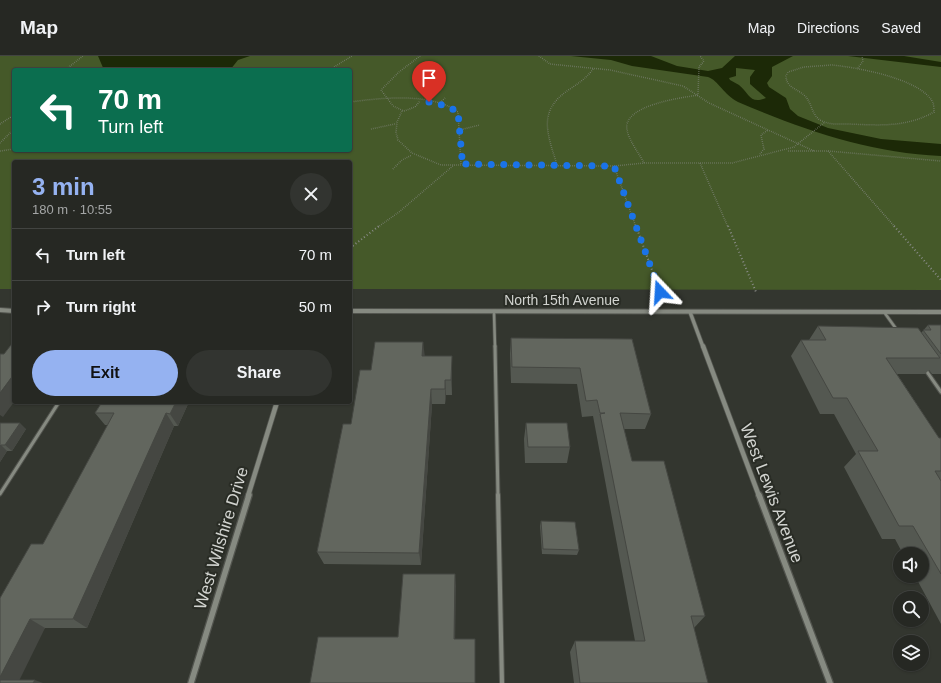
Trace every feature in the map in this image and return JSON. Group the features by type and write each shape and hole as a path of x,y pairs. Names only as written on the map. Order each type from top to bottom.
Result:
{"street":[{"path":"0,310 12,311"},
{"name":"North 15th Avenue","path":"352,311 941,312"},
{"name":"West Lewis Avenue","path":"690,312 830,683"},
{"name":"West Wilshire Drive","path":"191,683 276,404"}],"lane":[{"path":"494,312 502,683"},
{"path":"884,312 901,336"},
{"path":"923,367 941,392"},
{"path":"0,494 59,404"}],"path":[{"path":"68,68 83,56"},
{"path":"332,68 352,56"},
{"path":"420,56 409,62 406,67 383,85 381,90 384,98 396,110 402,111 417,105 420,101"},
{"path":"539,56 550,64 610,70 687,88 716,106 814,151"},
{"path":"698,95 699,67 704,61 700,56"},
{"path":"858,68 863,60 862,56"},
{"path":"812,66 858,68 884,74 918,87 934,101 936,105 934,112 912,122 895,126 824,124 811,111 806,98 788,83 785,78 786,74 791,70 812,66"},
{"path":"557,166 547,127 548,110 556,98 584,80 593,69"},
{"path":"644,163 628,131 627,122 629,119 635,113 647,108 698,95"},
{"path":"352,102 399,98 438,104 456,110 461,164"},
{"path":"438,104 445,98"},
{"path":"402,111 394,129 398,139 413,154 430,162 455,164 614,166 644,163 732,162 785,150 799,144 824,124"},
{"path":"0,124 12,116"},
{"path":"370,129 395,124"},
{"path":"459,130 480,125"},
{"path":"758,156 764,149 761,135 768,130"},
{"path":"0,143 12,131"},
{"path":"0,151 12,149"},
{"path":"785,150 828,151 941,160"},
{"path":"828,151 941,280"},
{"path":"393,169 402,160 413,154"},
{"path":"700,163 756,292"},
{"path":"352,247 399,212 455,164"},
{"path":"614,166 660,292"}],"shaded area":[{"path":"0,56 941,56 941,290 352,289 352,160 12,160 12,289 0,289"},
{"path":"98,56 250,56 238,60 232,68 103,68"},
{"path":"571,56 651,56 677,66 708,71 722,68 735,56 793,56 772,67 772,76 767,83 769,87 786,98 790,109 798,116 828,128 881,139 941,144 941,156 888,150 863,145 812,131 738,102 729,96 715,81 708,77 632,66 611,60","holes":["736,68 755,70 750,77 750,84 766,98 761,100 756,100 750,97 739,85 729,78 736,76"]},
{"path":"848,56 904,56 941,62 941,67"}],"building":[{"path":"928,325 941,325 941,354 923,330 931,330"},
{"path":"818,326 918,328 940,358 886,358 939,438 941,438 941,471 935,471 941,481 941,574 929,553 929,547 925,547 913,526 899,526 858,451 878,451 847,398 833,398 801,340 826,340"},
{"path":"511,338 632,339 651,414 620,413 632,461 664,461 705,616 691,616 708,683 580,683 575,641 645,641 600,414 605,413 600,413 597,400 586,401 580,368 512,367"},
{"path":"375,342 423,342 422,356 452,356 451,380 445,380 445,389 431,389 419,553 317,552 343,424 351,424 360,370 371,370"},
{"path":"12,344 12,377 0,393 0,354 4,354"},
{"path":"101,404 175,404 170,414 166,413 73,619 30,619 0,677 0,598 31,544 43,544 114,413 95,413"},
{"path":"0,423 20,423 5,445 0,446"},
{"path":"526,423 567,423 570,447 528,447"},
{"path":"541,521 575,522 579,550 543,549"},
{"path":"403,574 455,574 454,639 475,639 475,683 310,683 318,637 398,637"},
{"path":"0,680 35,680 33,683 0,683"}],"route":[{"path":"429,102 453,108 458,112 462,158 461,164 614,166 660,292"}]}
